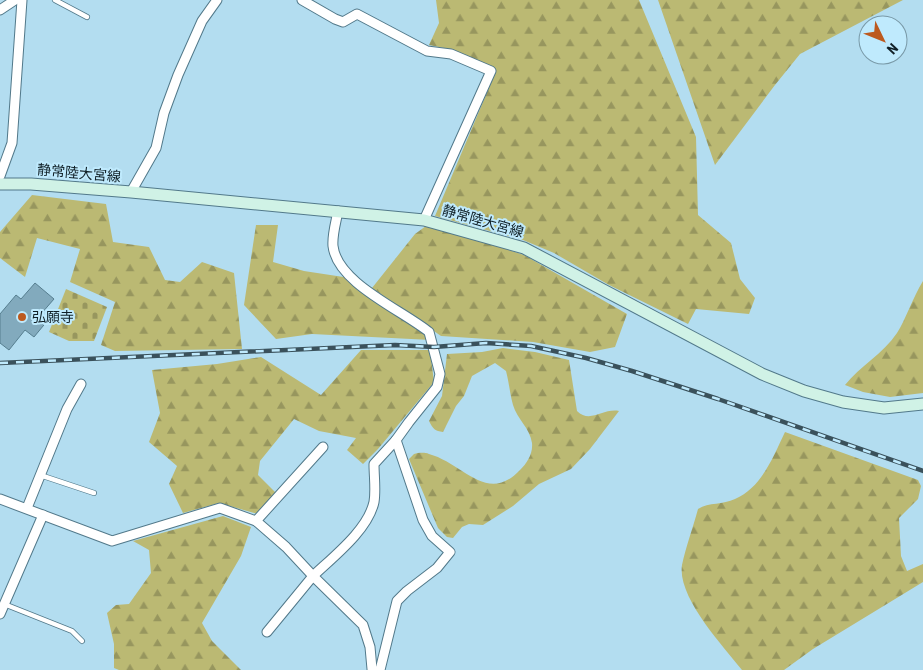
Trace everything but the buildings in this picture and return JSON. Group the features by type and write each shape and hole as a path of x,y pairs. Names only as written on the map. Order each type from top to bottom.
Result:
{"main road":[{"name":"静常陸大宮線","path":"0,184 31,184 131,192 424,220 524,248 762,374 804,391 843,402 884,408 923,404"}],"street":[{"path":"0,10 15,0"},
{"path":"0,176 12,143 22,0"},
{"path":"131,192 156,148 164,113 178,75 202,21 216,0"},
{"path":"302,0 343,22 356,14 427,51 451,54 492,71 424,220"},
{"path":"267,632 313,576 356,534 367,520 374,503 374,464 396,440 437,387 440,374 429,332 349,277 342,268 336,258 333,244 338,211"},
{"path":"27,508 39,474 67,409 81,384"},
{"path":"380,670 397,601 436,568 450,552 432,536 423,520 396,440"},
{"path":"256,521 323,447"},
{"path":"0,499 112,541 220,508 256,521 286,546 313,576 363,625 370,647 372,669 374,670"},
{"path":"0,614 43,515"}],"lane":[{"path":"55,0 87,17"},
{"path":"39,474 94,493"},
{"path":"4,604 72,631 82,641"}],"green space":[{"path":"436,0 639,0 696,137 698,215 731,243 740,279 755,298 749,314 696,309 688,324 609,285 554,253 523,240 435,216 496,71 454,50 429,45 439,23"},
{"path":"658,0 903,0 874,15 858,15 858,24 800,54 715,165"},
{"path":"32,195 106,204 113,242 149,247 165,280 180,282 202,262 234,273 242,349 115,351 101,345 115,302 70,282 80,249 37,238 25,277 0,258 0,232"},
{"path":"256,225 278,225 273,262 304,271 350,278 431,340 312,334 276,339 244,305"},
{"path":"426,226 482,241 524,255 627,314 615,347 590,352 533,342 441,336 372,288 415,234"},
{"path":"923,281 923,393 890,397 863,392 845,385 897,333"},
{"path":"66,289 107,307 94,341 69,341 49,332"},
{"path":"503,348 535,352 569,360 577,411 582,415 592,416 619,411 590,449 571,469 539,484 513,506 483,525 469,524 462,527 453,538 447,537 438,528 409,459 414,454 427,453 486,483 497,484 508,480 523,467 532,451 531,438 513,405 506,371 495,363 472,376 464,396 456,406 443,432 434,429 429,421 442,396 447,354 482,352"},
{"path":"361,350 430,350 434,382 378,449 363,464 347,450 356,438 319,431 294,419 260,461 258,475 276,493 258,514 219,503 183,513 169,484 177,466 149,442 160,413 152,370 217,364 261,357 321,395"},
{"path":"785,432 918,480 921,486 918,499 899,518 901,556 907,571 923,564 923,582 813,649 784,670 742,670 713,635 694,606 682,578 682,565 698,509 707,505 735,499 753,487 766,470"},
{"path":"223,516 251,527 241,556 202,623 212,641 241,670 119,670 114,668 114,644 107,613 116,605 129,604 151,573 149,550 133,541"}],"railway":[{"path":"0,363 395,345 434,347 486,343 531,346 586,358 632,371 923,471"}],"place":[{"name":"弘願寺","path":"22,317"}]}
